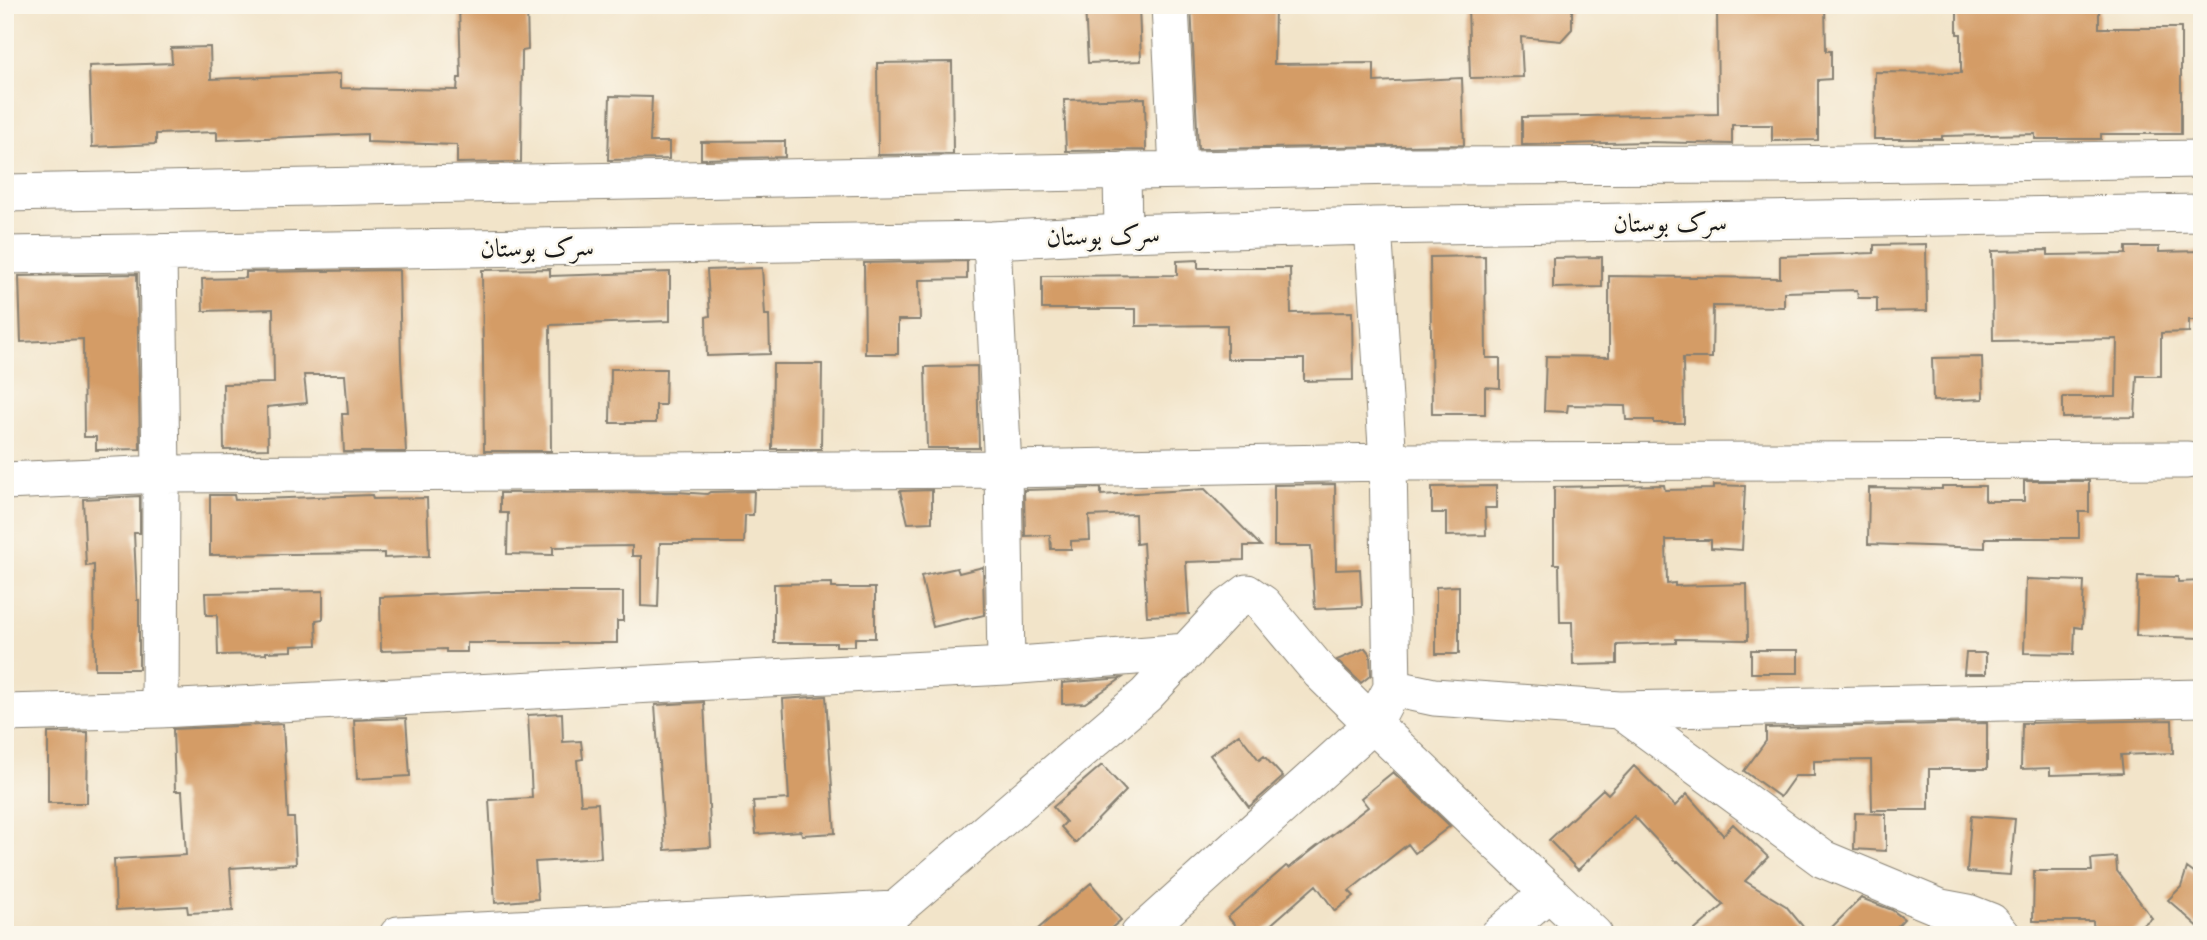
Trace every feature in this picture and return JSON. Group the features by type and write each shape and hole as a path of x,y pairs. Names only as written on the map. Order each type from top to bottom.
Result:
{"street":[{"path":"1170,5 1178,170"},
{"path":"5,193 1400,166 1766,165 2202,159"},
{"path":"1122,171 1123,233"},
{"name":"سرک بوستان","path":"5,255 992,240 1123,233 1373,226 2202,213"},
{"path":"1139,935 1373,724 1392,688 1388,462 1373,226"},
{"path":"992,240 1003,469 1006,666"},
{"path":"158,253 160,709"},
{"path":"5,481 161,474 1003,469 1388,462 2187,460"},
{"path":"866,935 1146,695 1227,608 1247,593 1263,604 1320,672 1594,935"},
{"path":"5,713 160,709 1006,666 1187,652"},
{"path":"1392,688 1434,697 1620,710 2202,698"},
{"path":"1620,710 1823,859 1941,908 1968,913 1991,922 2002,935"},
{"path":"1499,935 1549,892"},
{"path":"398,935 895,910"}],"building":[{"path":"459,5 527,5 528,50 522,51 521,162 457,163 457,145 367,142 367,134 217,140 217,132 156,134 156,144 92,147 89,66 172,63 171,48 210,47 211,79 340,74 340,88 457,90 458,78 461,78"},
{"path":"1085,5 1139,5 1141,61 1088,63"},
{"path":"1191,5 1275,5 1274,64 1374,63 1374,82 1462,78 1464,145 1198,149"},
{"path":"1468,5 1572,5 1572,29 1561,41 1521,37 1523,77 1470,78"},
{"path":"1717,5 1825,5 1826,51 1831,51 1831,79 1818,80 1818,140 1772,141 1772,125 1732,125 1732,144 1648,142 1522,145 1522,117 1718,114"},
{"path":"1957,5 2099,5 2099,28 2181,28 2181,134 2101,134 2101,139 2035,139 2035,134 1942,136 1942,139 1874,139 1875,72 1961,73 1961,34 1957,34"},
{"path":"952,62 953,154 878,155 877,63"},
{"path":"610,96 652,97 650,142 669,142 669,159 608,160"},
{"path":"1145,98 1146,150 1066,151 1064,100"},
{"path":"785,141 785,157 701,159 701,142"},
{"path":"1926,244 1927,311 1877,312 1877,298 1858,298 1857,290 1784,292 1784,307 1713,306 1712,358 1683,358 1684,423 1626,420 1625,406 1568,405 1567,412 1544,411 1546,356 1609,357 1609,276 1780,278 1780,256 1874,253 1874,245"},
{"path":"2126,247 2159,247 2159,252 2202,251 2202,320 2189,320 2189,332 2161,333 2161,376 2137,376 2135,417 2063,418 2063,397 2116,397 2117,339 1993,341 1992,251 2048,250 2048,255 2126,254"},
{"path":"1485,256 1486,358 1500,358 1500,388 1485,387 1485,414 1432,414 1430,257"},
{"path":"1602,257 1602,287 1553,288 1553,258"},
{"path":"1198,260 1198,268 1290,268 1291,313 1352,312 1353,380 1304,381 1304,359 1227,359 1227,325 1136,326 1136,309 1042,309 1042,276 1177,275 1177,261"},
{"path":"967,261 967,279 919,280 920,320 898,320 898,354 865,354 864,263"},
{"path":"762,268 765,315 769,315 770,354 707,356 706,317 710,316 707,270"},
{"path":"550,269 550,276 670,272 670,321 550,325 551,451 484,451 482,270"},
{"path":"399,270 406,452 344,452 342,414 348,414 345,375 304,375 307,403 267,407 268,449 224,450 223,384 274,383 273,309 203,311 202,279 246,278 246,272"},
{"path":"137,274 140,449 96,450 96,437 84,437 83,339 21,342 19,276"},
{"path":"1982,357 1983,399 1933,401 1932,358"},
{"path":"773,364 822,364 821,449 772,449"},
{"path":"977,366 979,448 927,448 925,367"},
{"path":"611,369 666,369 665,405 656,405 656,423 610,423"},
{"path":"2024,481 2089,481 2089,512 2079,512 2079,538 1985,538 1985,548 1868,544 1869,488 1942,489 1942,486 1985,486 1985,501 2024,501"},
{"path":"1335,484 1336,570 1360,569 1362,607 1315,609 1311,546 1274,546 1274,485"},
{"path":"1664,485 1665,490 1714,489 1714,485 1745,486 1742,550 1711,548 1711,540 1666,540 1667,584 1747,584 1748,640 1676,639 1676,643 1617,645 1617,664 1573,665 1572,622 1560,622 1559,564 1554,564 1554,487"},
{"path":"1496,486 1496,508 1485,508 1486,535 1446,536 1446,513 1432,513 1432,487"},
{"path":"1101,488 1101,495 1205,489 1261,546 1244,546 1244,560 1186,562 1189,614 1147,616 1143,543 1136,544 1135,514 1089,516 1090,540 1071,541 1071,549 1051,549 1050,535 1025,536 1024,490"},
{"path":"932,490 932,522 908,523 900,491"},
{"path":"754,491 753,515 745,515 744,543 660,543 658,607 641,606 641,556 632,556 632,546 553,547 553,555 507,554 508,513 500,513 500,493 707,494"},
{"path":"210,495 234,495 235,500 372,495 373,499 427,498 429,556 384,558 384,553 210,555"},
{"path":"140,496 140,533 134,533 139,600 139,669 95,669 94,565 86,566 83,499"},
{"path":"983,567 984,615 933,627 921,576 957,568 959,573"},
{"path":"2138,576 2178,577 2178,582 2202,581 2202,638 2136,636"},
{"path":"2026,579 2084,581 2082,628 2075,627 2074,654 2024,653"},
{"path":"832,583 832,588 875,588 875,638 855,638 855,646 836,646 836,643 774,643 774,584"},
{"path":"1459,586 1459,654 1436,654 1436,587"},
{"path":"323,591 323,619 316,620 317,645 292,646 292,651 266,654 218,655 217,615 206,615 205,593"},
{"path":"494,592 623,592 623,621 617,621 617,643 467,643 467,652 446,652 446,649 381,651 380,597"},
{"path":"1365,648 1370,654 1371,675 1361,683 1337,660"},
{"path":"1751,650 1798,650 1798,673 1751,673"},
{"path":"1966,653 1986,653 1986,674 1964,674"},
{"path":"1122,678 1085,703 1062,704 1062,683"},
{"path":"826,696 835,833 802,835 801,831 756,834 753,801 789,799 783,699"},
{"path":"704,702 711,847 665,850 655,705"},
{"path":"562,713 563,742 581,741 583,759 577,760 581,804 598,803 601,858 535,862 538,899 495,903 489,800 532,798 528,715"},
{"path":"406,718 410,776 357,779 354,720"},
{"path":"2172,720 2173,753 2121,755 2123,773 2050,775 2050,768 2021,769 2022,723"},
{"path":"1987,723 1987,769 1929,769 1929,810 1872,810 1871,760 1814,761 1814,776 1795,776 1780,797 1744,771 1766,741 1766,728"},
{"path":"283,724 288,818 294,818 296,864 230,868 233,911 188,913 187,906 116,910 114,859 186,855 182,791 175,791 173,729"},
{"path":"88,732 87,803 48,803 48,733"},
{"path":"1239,734 1259,760 1264,756 1283,777 1249,807 1210,755"},
{"path":"1102,765 1126,791 1075,843 1061,827 1066,822 1053,807"},
{"path":"1634,766 1675,806 1687,794 1723,835 1733,824 1768,857 1745,881 1786,906 1810,935 1689,935 1724,905 1677,862 1634,816 1578,870 1549,840 1603,789 1608,794"},
{"path":"1393,772 1450,826 1415,853 1408,844 1349,891 1354,896 1335,911 1316,885 1259,935 1243,935 1228,917 1286,866 1289,868 1368,807 1361,798"},
{"path":"1855,813 1886,814 1886,851 1854,849"},
{"path":"1971,816 2015,819 2010,875 1967,872"},
{"path":"2116,857 2117,871 2152,918 2129,935 2094,935 2093,921 2033,921 2034,871 2092,871 2091,859"},
{"path":"2187,868 2202,879 2202,930 2168,900 2181,887"},
{"path":"1091,883 1121,920 1103,935 1031,935"},
{"path":"1861,898 1892,910 1904,919 1889,935 1824,935"}]}
